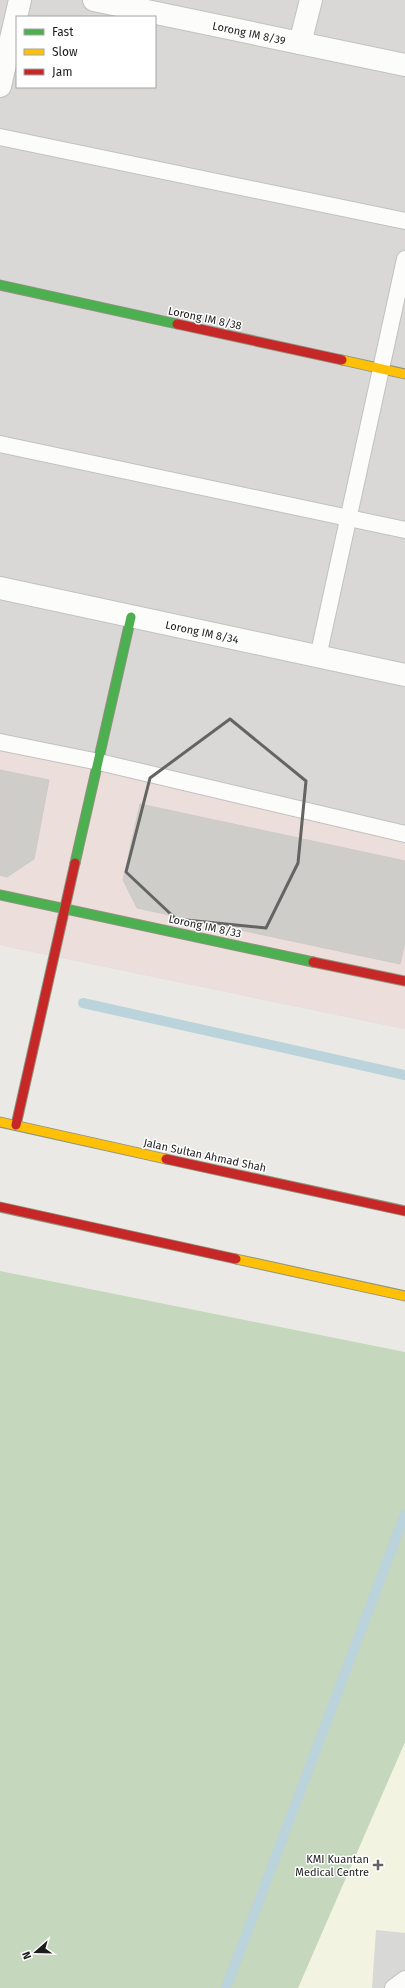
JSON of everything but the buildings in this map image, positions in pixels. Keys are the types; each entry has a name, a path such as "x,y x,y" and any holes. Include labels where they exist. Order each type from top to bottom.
{"street":[{"path":"16,16 20,0"},
{"name":"Lorong IM 8/39","path":"94,0 405,65"},
{"path":"300,43 311,0"},
{"path":"0,86 16,17"},
{"name":"Lorong IM 8/38","path":"0,284 405,374"},
{"name":"Lorong IM 8/34","path":"0,588 405,675"},
{"path":"16,1125 131,617"},
{"name":"Lorong IM 8/33","path":"0,895 405,981"},
{"name":"Jalan Sultan Ahmad Shah","path":"0,1122 405,1211"},
{"path":"0,1207 405,1296"}],"lane":[{"path":"0,137 405,221"},
{"path":"318,657 405,259"},
{"path":"0,444 405,530"},
{"path":"0,742 99,762 405,834"},
{"path":"393,1988 405,1980"}],"highlighted area":[{"path":"230,719 306,781 298,863 266,928 176,919 126,872 150,778"}],"shaded area":[{"path":"0,0 405,0 405,1029 0,945"},
{"path":"0,750 405,834 405,1029 0,945"},
{"name":"KMI Kuantan Medical Centre","path":"405,1742 405,1988 298,1988"},
{"path":"376,1930 405,1933 405,1988 372,1988"}],"green space":[{"path":"0,1271 405,1352 405,1742 298,1988 0,1988"}],"waterway":[{"path":"83,1003 405,1075"},
{"path":"226,1988 405,1514"}],"traffic: fast":[{"path":"0,285 177,324"},
{"path":"75,863 131,617"},
{"path":"0,895 313,962"}],"traffic: slow":[{"path":"342,360 405,374"},
{"path":"0,1122 166,1159"},
{"path":"236,1259 405,1296"}],"traffic: jam":[{"path":"177,324 342,360"},
{"path":"16,1125 75,863"},
{"path":"313,962 405,981"},
{"path":"166,1159 405,1211"},
{"path":"0,1207 236,1259"}],"place":[{"name":"KMI Kuantan Medical Centre","path":"378,1865"}]}
